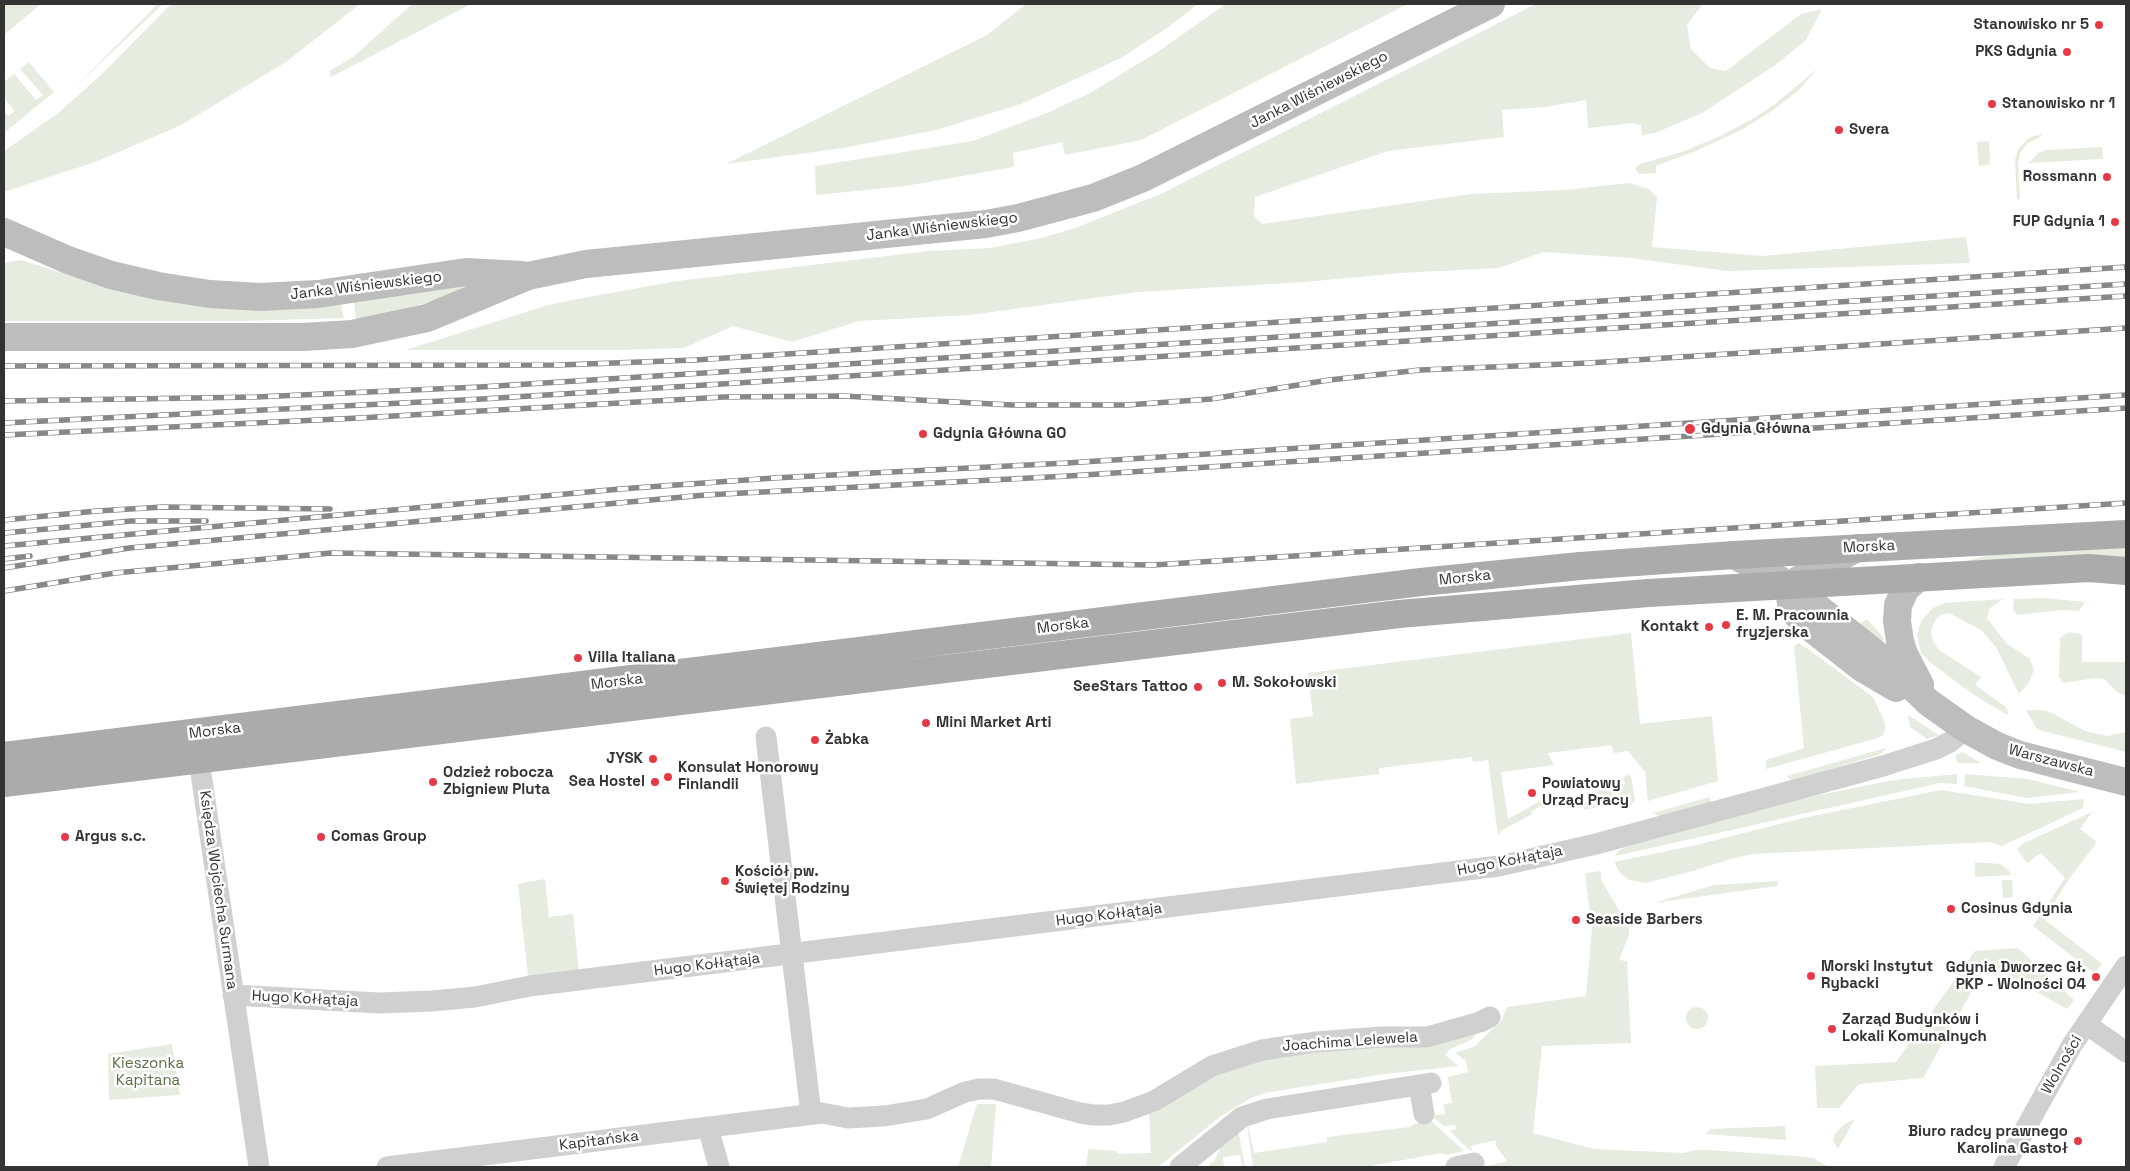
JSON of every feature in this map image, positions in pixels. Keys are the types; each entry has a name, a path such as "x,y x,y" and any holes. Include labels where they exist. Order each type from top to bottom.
{"main road":[{"name":"Janka Wiśniewskiego","path":"4,337 303,337 352,334 427,318 528,276 586,264 986,224 1066,207 1118,189 1170,165 1491,4"},
{"name":"Janka Wiśniewskiego","path":"4,232 68,260 111,275 174,289 210,294 260,297 346,291 466,272 528,276"},
{"name":"Morska","path":"4,756 1421,582 1580,566 1734,555 2126,534"},
{"path":"1789,585 1858,548"},
{"name":"Warszawska","path":"1734,555 1789,585 1891,666 1928,702 1966,729 1997,746 2020,755 2126,782"},
{"name":"Morska","path":"4,783 1381,616 1648,593 2088,568 2126,571"},
{"name":"Warszawska","path":"1919,577 1906,588 1898,605 1897,621 1904,654 1928,702"}],"street":[{"name":"Hugo Kołłątaja","path":"233,995 379,1003 475,998 530,986 1499,866 1596,844 1884,766 1936,749 1950,742 1966,729"},
{"path":"766,738 811,1114"},
{"name":"Księdza Wojciecha Surmana","path":"199,760 259,1167"},
{"name":"Wolności","path":"2004,1167 2086,1024 2126,966"},
{"name":"Joachima Lelewela","path":"811,1114 822,1113 838,1117 860,1118 884,1116 927,1109 965,1092 994,1088 1080,1113 1109,1115 1146,1105 1212,1066 1262,1050 1316,1042 1427,1037 1480,1022 1490,1017"},
{"path":"2086,1024 2126,1052"},
{"path":"1180,1167 1210,1140 1242,1116 1267,1109 1425,1084 1424,1114"},
{"name":"Kapitańska","path":"386,1167 811,1114"},
{"path":"708,1127 719,1167"}],"green space":[{"path":"4,4 41,4 4,35"},
{"path":"155,4 163,4 72,90 156,6"},
{"path":"171,4 360,4 286,62 181,125 98,161 4,192 4,151 57,114 102,74"},
{"path":"412,4 471,4 331,77 329,71 352,58"},
{"path":"1026,4 1198,4 1167,28 1121,58 1021,104 936,130 843,148 726,164 987,35"},
{"path":"1226,4 1408,4 1141,140 1065,155 1062,142 1013,153 1014,167 905,186 816,195 815,166 973,141 1047,113 1090,93 1156,53"},
{"path":"1536,4 1703,4 1687,25 1691,49 1710,68 1726,71 1801,14 1822,9 1806,40 1774,66 1702,113 1655,133 1642,135 1641,125 1633,123 1588,128 1586,100 1546,107 1502,110 1504,137 1388,151 1255,197 1254,216 1262,224 1471,194 1564,190 1629,183 1649,189 1657,198 1652,247 1763,256 1966,237 1970,263 1727,271 1631,258 1543,252 1499,268 1400,273 1305,282 1138,292 970,315 859,321 792,342 733,326 684,348 621,350 406,350 548,305 588,297 678,281 929,251 990,248 1042,238 1075,228 1163,193"},
{"path":"29,62 54,92 4,133 4,111 8,116 15,111 4,98 4,82 14,74 36,100 43,95 20,69"},
{"path":"1817,69 1799,90 1772,111 1743,129 1696,151 1656,166 1656,173 1639,174 1636,170 1635,168 1640,164 1685,151 1720,136 1756,117 1775,104"},
{"path":"2043,134 2028,143 2020,153 2018,165 2020,199 2017,199 2015,160 2018,149 2030,137"},
{"path":"1989,141 1990,164 1979,166 1977,142"},
{"path":"2102,147 2103,159 2029,163 2038,153 2047,150"},
{"path":"21,260 103,286 341,304 344,318 245,321 4,321 4,263"},
{"path":"471,283 472,288 393,313 356,320 354,302"},
{"path":"2126,546 2126,557 1940,565 1967,561 2007,550"},
{"path":"2044,598 2085,602 2079,611 2062,610 2017,615 2013,609 2014,599"},
{"path":"2003,599 1990,608 1987,618 2007,644 2030,659 2034,670 2028,684 2019,694 1996,647 1981,630 1949,613 1940,615 1934,622 1931,631 1932,639 1939,650 1981,677 1975,685 2006,707 2009,716 1974,695 1931,663 1921,653 1917,636 1921,621 1933,608 1945,603"},
{"path":"1867,619 1884,638 1883,641 1880,642 1857,626"},
{"path":"2070,632 2082,635 2082,662 2126,662 2126,696 2117,692 2104,679 2095,678 2063,683 2059,677 2060,638"},
{"path":"1631,633 1640,724 1712,716 1718,781 1648,801 1645,772 1628,751 1614,753 1611,745 1548,753 1554,765 1501,772 1508,819 1544,799 1548,806 1543,808 1541,806 1531,812 1533,814 1502,830 1498,836 1488,760 1473,762 1472,757 1379,768 1379,774 1296,784 1290,719 1313,716 1308,673"},
{"path":"1798,643 1873,697 1885,723 1885,728 1883,735 1878,738 1766,769 1766,760 1804,748 1794,647"},
{"path":"2026,710 2050,712 2085,731 2107,736 2126,732 2126,752 2042,731 2036,728"},
{"path":"1908,715 1939,735 1927,739 1910,727"},
{"path":"1886,748 1878,755 1791,781 1787,776"},
{"path":"1962,752 1981,763 1958,763 1955,756"},
{"path":"1629,774 1635,800 1629,808 1614,805 1612,802 1625,783 1623,777"},
{"path":"1957,774 1957,784 1940,783 1615,856 1618,851 1626,847 1804,798 1894,780"},
{"path":"1965,774 2028,779 2080,792 2027,798 1964,786"},
{"path":"1609,777 1619,784 1605,805 1585,810 1582,805 1595,795"},
{"path":"1941,790 2029,804 2084,799 2083,808 2002,846 1989,842 1754,854 1646,883 1629,880 1620,873 1614,862 1697,845 1803,818"},
{"path":"1710,797 1711,803 1662,818 1653,813"},
{"path":"2092,812 2080,829 2097,842 2069,879 2044,919 2102,964 2095,974 2033,926 2065,878 2041,853 2027,863 2017,849 2024,843"},
{"path":"1975,862 2000,864 2011,875 1975,877"},
{"path":"1601,871 1601,880 1629,927 1629,935 1619,960 1627,961 1631,1043 1542,1046 1533,1133 1594,1149 1684,1153 1696,1150 1710,1150 1795,1156 1813,1158 1829,1167 1485,1167 1507,1161 1496,1146 1496,1140 1471,1146 1472,1150 1469,1150 1450,1131 1456,1129 1455,1125 1444,1126 1431,1116 1445,1114 1444,1104 1452,1103 1448,1077 1468,1072 1466,1061 1455,1053 1475,1046 1501,1021 1507,1007 1586,996 1592,928 1585,873"},
{"path":"545,879 549,917 573,914 579,970 528,976 518,884"},
{"path":"2002,880 2012,880 2013,897 2003,898"},
{"path":"1778,881 1777,886 1653,903 1715,885"},
{"path":"2018,948 2074,1000 2067,1009 1987,964 1923,1078 1859,1084 1839,1108 1817,1108 1815,1066 1896,1062 1975,951"},
{"path":"1697,1007 1707,1014 1708,1018 1701,1028 1697,1029 1687,1022 1686,1018 1693,1008"},
{"path":"1482,1029 1471,1040 1450,1049 1445,1055 1459,1066 1385,1074 1269,1092 1251,1098 1221,1116 1158,1167 1086,1167 1088,1149 1117,1151 1117,1154 1151,1153 1149,1111 1222,1070 1268,1056"},
{"name":"Kieszonka Kapitana","path":"172,1044 180,1095 109,1100 108,1054"},
{"path":"977,1104 996,1104 991,1167 958,1167"},
{"path":"1259,1118 1259,1123 1248,1125 1254,1153 1327,1142 1327,1137 1410,1127 1416,1123 1427,1123 1428,1118 1464,1151 1445,1155 1442,1153 1365,1167 1253,1167 1247,1124"},
{"path":"1855,1119 1838,1149 1833,1141 1835,1134 1843,1125"},
{"path":"1785,1126 1786,1140 1706,1134 1710,1129"},
{"path":"1238,1129 1245,1167 1242,1167 1240,1155 1223,1157 1224,1167 1209,1167 1224,1141"}],"railway":[{"path":"4,366 559,365 695,360 2126,267"},
{"path":"4,401 256,397 480,387 2126,284"},
{"path":"4,423 482,399 2126,296"},
{"path":"4,435 359,418 724,397 843,396 1012,405 1127,405 1211,399 1329,380 1420,370 1589,363 2126,328"},
{"path":"4,546 620,489 774,478 1067,463 2126,395"},
{"path":"4,568 129,548 705,495 1068,476 2126,408"},
{"path":"4,591 115,573 331,553 1153,565 2126,503"},
{"path":"4,520 163,507 330,509"},
{"path":"4,533 131,521 206,521"},
{"path":"4,559 30,556"}],"place":[{"name":"Stanowisko nr 5","path":"2099,25"},
{"name":"PKS Gdynia","path":"2067,52"},
{"name":"Stanowisko nr 1","path":"1992,104"},
{"name":"Svera","path":"1839,130"},
{"name":"Rossmann","path":"2107,177"},
{"name":"FUP Gdynia 1","path":"2115,222"},
{"name":"Gdynia Główna","path":"1690,429"},
{"name":"Gdynia Główna GO","path":"923,434"},
{"name":"E. M. Pracownia fryzjerska","path":"1726,625"},
{"name":"Kontakt","path":"1709,627"},
{"name":"Villa Italiana","path":"578,658"},
{"name":"M. Sokołowski","path":"1222,683"},
{"name":"SeeStars Tattoo","path":"1198,687"},
{"name":"Mini Market Arti","path":"926,723"},
{"name":"Żabka","path":"815,740"},
{"name":"JYSK","path":"653,759"},
{"name":"Konsulat Honorowy Finlandii","path":"668,777"},
{"name":"Odzież robocza Zbigniew Pluta","path":"433,782"},
{"name":"Sea Hostel","path":"655,782"},
{"name":"Powiatowy Urząd Pracy","path":"1532,793"},
{"name":"Argus s.c.","path":"65,837"},
{"name":"Comas Group","path":"321,837"},
{"name":"Kościół pw. Świętej Rodziny","path":"725,881"},
{"name":"Cosinus Gdynia","path":"1951,909"},
{"name":"Seaside Barbers","path":"1576,920"},
{"name":"Morski Instytut Rybacki","path":"1811,976"},
{"name":"Gdynia Dworzec Gł. PKP - Wolności 04","path":"2096,977"},
{"name":"Zarząd Budynków i Lokali Komunalnych","path":"1832,1029"},
{"name":"Biuro radcy prawnego Karolina Gastoł","path":"2078,1141"}]}
